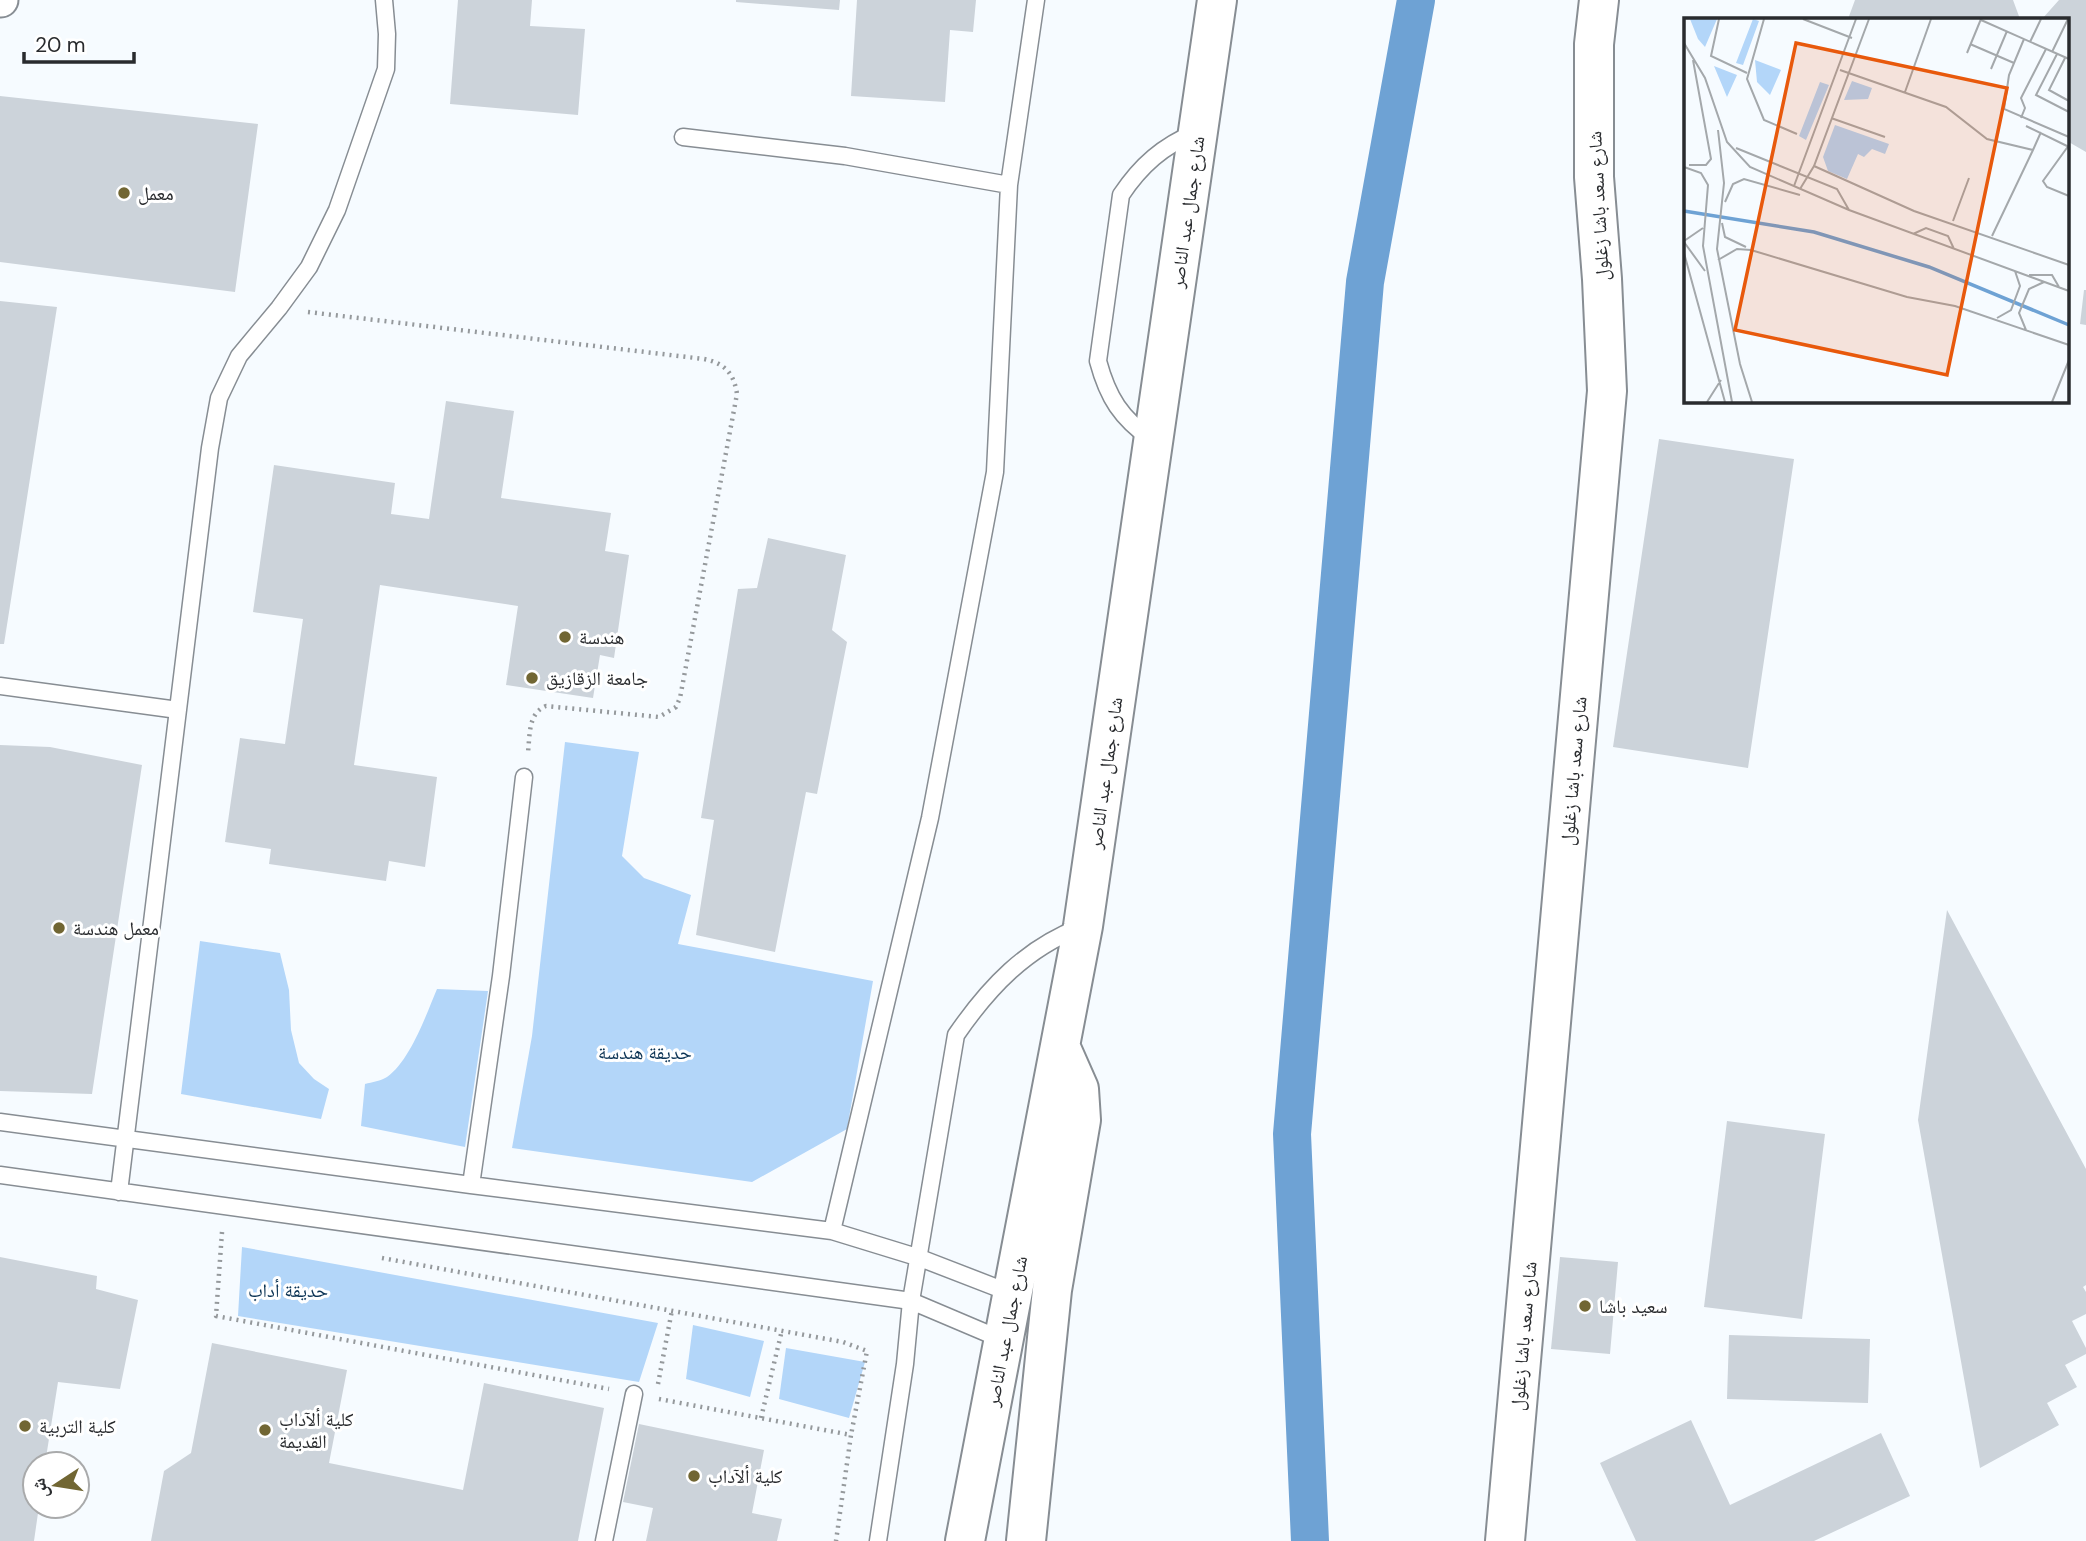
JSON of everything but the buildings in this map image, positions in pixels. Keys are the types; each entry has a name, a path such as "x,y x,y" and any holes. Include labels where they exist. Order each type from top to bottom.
{"highway":[{"name":"شارع جمال عبد الناصر","path":"965,1541 1083,926 1217,0"},
{"name":"شارع سعد باشا زغلول","path":"1505,1541 1607,391 1594,177 1594,44 1599,0"},
{"path":"1026,1541 1052,1290 1081,1120 1079,1089 1060,1046"}],"lane":[{"path":"119,1192 210,448 219,398 239,356 279,309 309,267 337,210 386,69 384,0"},
{"path":"832,1231 930,818 995,472 1009,186 1036,0"},
{"path":"1154,441 1133,426 1117,407 1105,386 1098,361 1121,195 1136,174 1154,156 1175,141 1199,131"},
{"path":"683,137 845,156 1009,186"},
{"path":"0,686 178,709"},
{"path":"471,1185 502,976 524,777"},
{"path":"878,1541 905,1364 911,1301 956,1035 976,1006 1013,967 1034,949 1083,926"},
{"path":"0,1122 832,1231 920,1258 1013,1294"},
{"path":"0,1175 911,1301 1004,1341"},
{"path":"604,1541 634,1394"}],"path":[{"path":"279,309 704,359 724,366 731,374 737,394 683,685 676,707 659,717 553,706 539,709 532,719 524,777"},
{"path":"210,1229 233,1233"},
{"path":"222,1231 216,1316 851,1434"},
{"path":"374,1256 782,1330 843,1342 867,1351 851,1434 836,1541"},
{"path":"655,1398 672,1310"},
{"path":"761,1418 782,1330"}],"green space":[{"name":"حديقة هندسة","path":"565,742 639,752 622,856 644,878 691,895 678,944 873,981 847,1129 752,1182 512,1148 532,1036"},
{"path":"200,941 280,953 289,990 291,1030 299,1063 314,1079 329,1089 321,1119 181,1094"},
{"path":"437,989 488,991 465,1147 361,1126 365,1084 387,1077 403,1060"},
{"name":"حديقة أداب","path":"242,1247 658,1323 639,1382 238,1316"},
{"path":"693,1325 764,1341 750,1397 686,1379"},
{"path":"786,1348 865,1362 849,1418 779,1399"}],"waterway":[{"path":"1310,1541 1292,1134 1365,282 1416,0"}],"place":[{"name":"معمل","path":"124,193"},
{"name":"هندسة","path":"565,637"},
{"name":"جامعة الزقازيق","path":"532,678"},
{"name":"معمل هندسة","path":"59,928"},
{"name":"سعيد باشا","path":"1585,1306"},
{"name":"كلية التربية","path":"25,1426"},
{"name":"كلية ألآداب القديمة","path":"265,1430"},
{"name":"كلية ألآداب","path":"694,1476"}]}
